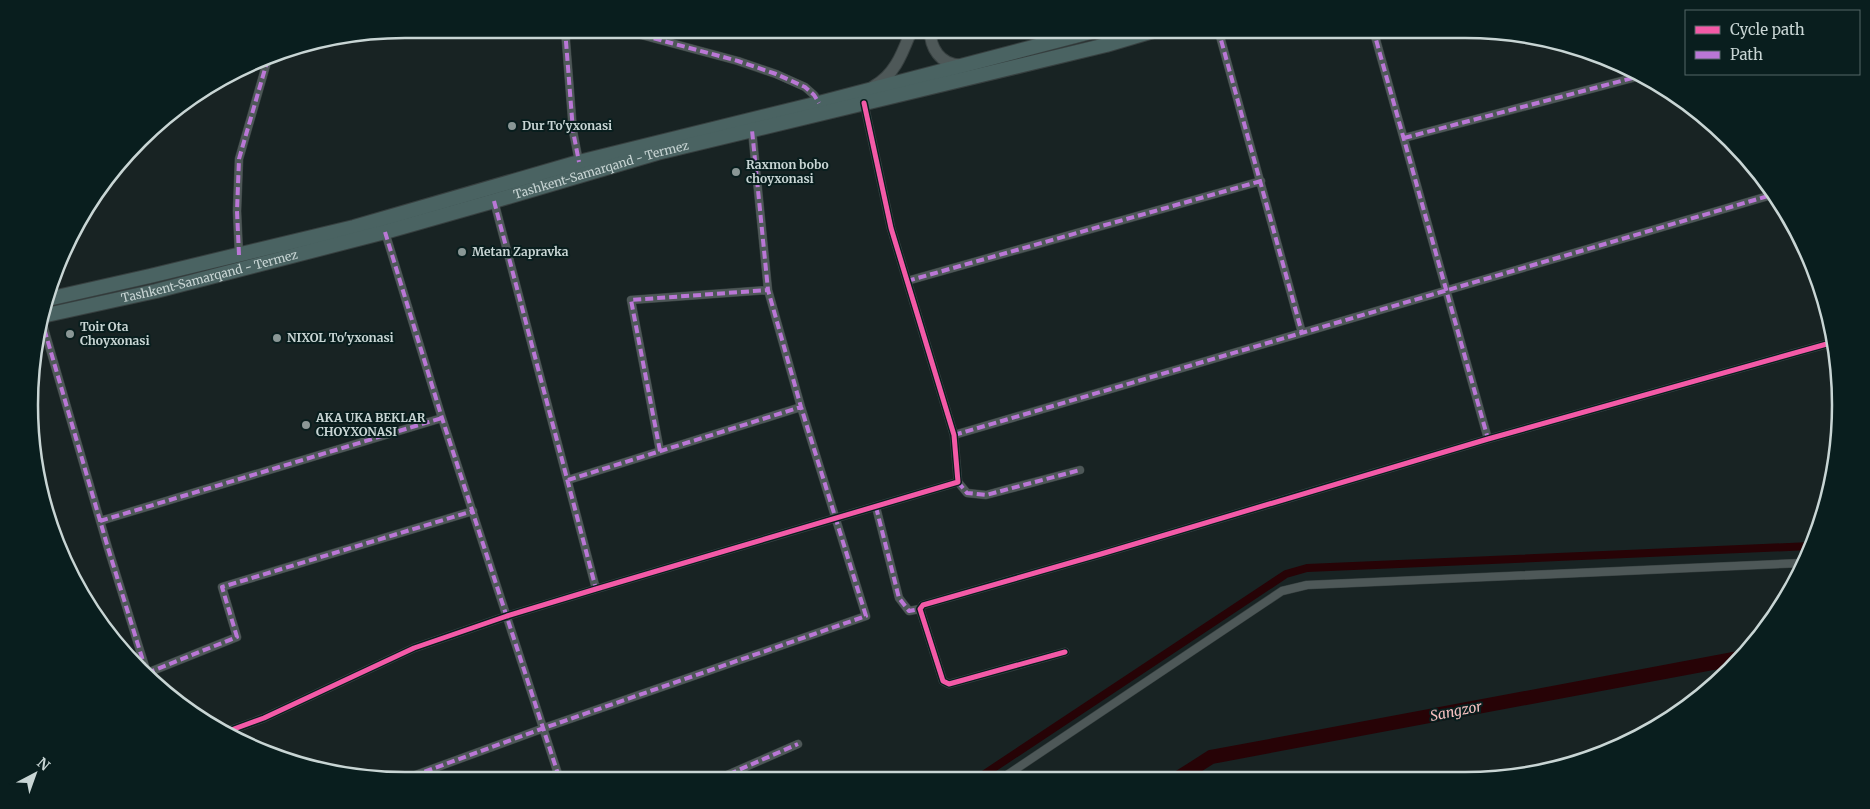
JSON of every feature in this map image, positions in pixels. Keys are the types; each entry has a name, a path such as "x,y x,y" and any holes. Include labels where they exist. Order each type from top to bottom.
{"highway":[{"name":"Tashkent-Samarqand - Termez","path":"49,315 156,291 385,232 494,202 657,153 752,130 862,98 967,64 1067,38"},
{"name":"Tashkent-Samarqand - Termez","path":"54,298 354,227 579,162 820,103 862,98 1106,45 1130,38"}],"main road":[{"path":"862,98 890,74 898,62 908,38"},
{"path":"931,38 932,45 941,58 950,64 967,64"}],"street":[{"path":"566,38 573,131 579,162"},
{"path":"652,38 738,61 776,74 805,87 820,103"},
{"path":"1221,38 1302,333"},
{"path":"1376,38 1488,438"},
{"path":"239,255 237,211 239,160 266,64"},
{"path":"1404,138 1633,78"},
{"path":"862,98 890,228 954,435 958,482 967,493 986,495 1080,470"},
{"path":"424,772 544,728 866,616 801,407 768,290 752,130"},
{"path":"907,282 1261,181"},
{"path":"954,435 1768,196"},
{"path":"494,202 596,589"},
{"path":"385,232 442,418 558,772"},
{"path":"660,451 631,300 768,290"},
{"path":"45,332 100,521 144,663"},
{"path":"876,507 899,598 909,611 920,609 923,605 1110,552 1488,438 1827,344"},
{"path":"568,480 801,407"},
{"path":"100,521 442,418"},
{"path":"234,729 264,718 414,648 507,616 958,482"},
{"path":"154,672 237,637 222,587 473,511"},
{"path":"1010,772 1282,591 1306,585 1797,563"},
{"path":"920,609 943,681 949,684 1065,652"},
{"path":"734,772 798,744"}],"waterway":[{"path":"988,772 1286,574 1307,568 1804,546"},
{"name":"Sangzor","path":"1187,772 1211,757 1729,660"}],"marked path":[{"path":"566,38 573,131 579,162"},
{"path":"652,38 738,61 776,74 805,87 814,95 819,103"},
{"path":"1220,38 1302,333"},
{"path":"1376,38 1488,439"},
{"path":"239,255 237,211 239,159 266,64"},
{"path":"1404,138 1633,78"},
{"path":"424,772 544,728 866,616 801,407 768,290 752,130"},
{"path":"907,281 1261,181"},
{"path":"954,435 1768,196"},
{"path":"494,201 596,589"},
{"path":"385,232 442,418 557,772"},
{"path":"660,451 631,300 768,290"},
{"path":"45,332 143,662"},
{"path":"568,480 801,407"},
{"path":"100,521 442,418"},
{"path":"958,482 967,493 986,495 1080,470"},
{"path":"876,507 899,598 909,611 920,609"},
{"path":"153,671 237,637 222,587 473,511"},
{"path":"734,772 798,744"}],"cycle path":[{"path":"234,729 264,718 414,648 507,616 958,482 954,435 891,228 864,103"},
{"path":"1065,652 949,684 943,681 920,609 923,605 1488,439 1827,344"}],"place":[{"name":"Dur To'yxonasi","path":"512,126"},
{"name":"Raxmon bobo choyxonasi","path":"736,172"},
{"name":"Metan Zapravka","path":"462,252"},
{"name":"Toir Ota Choyxonasi","path":"70,334"},
{"name":"NIXOL To'yxonasi","path":"277,338"},
{"name":"AKA UKA BEKLAR CHOYXONASI","path":"306,425"}]}
